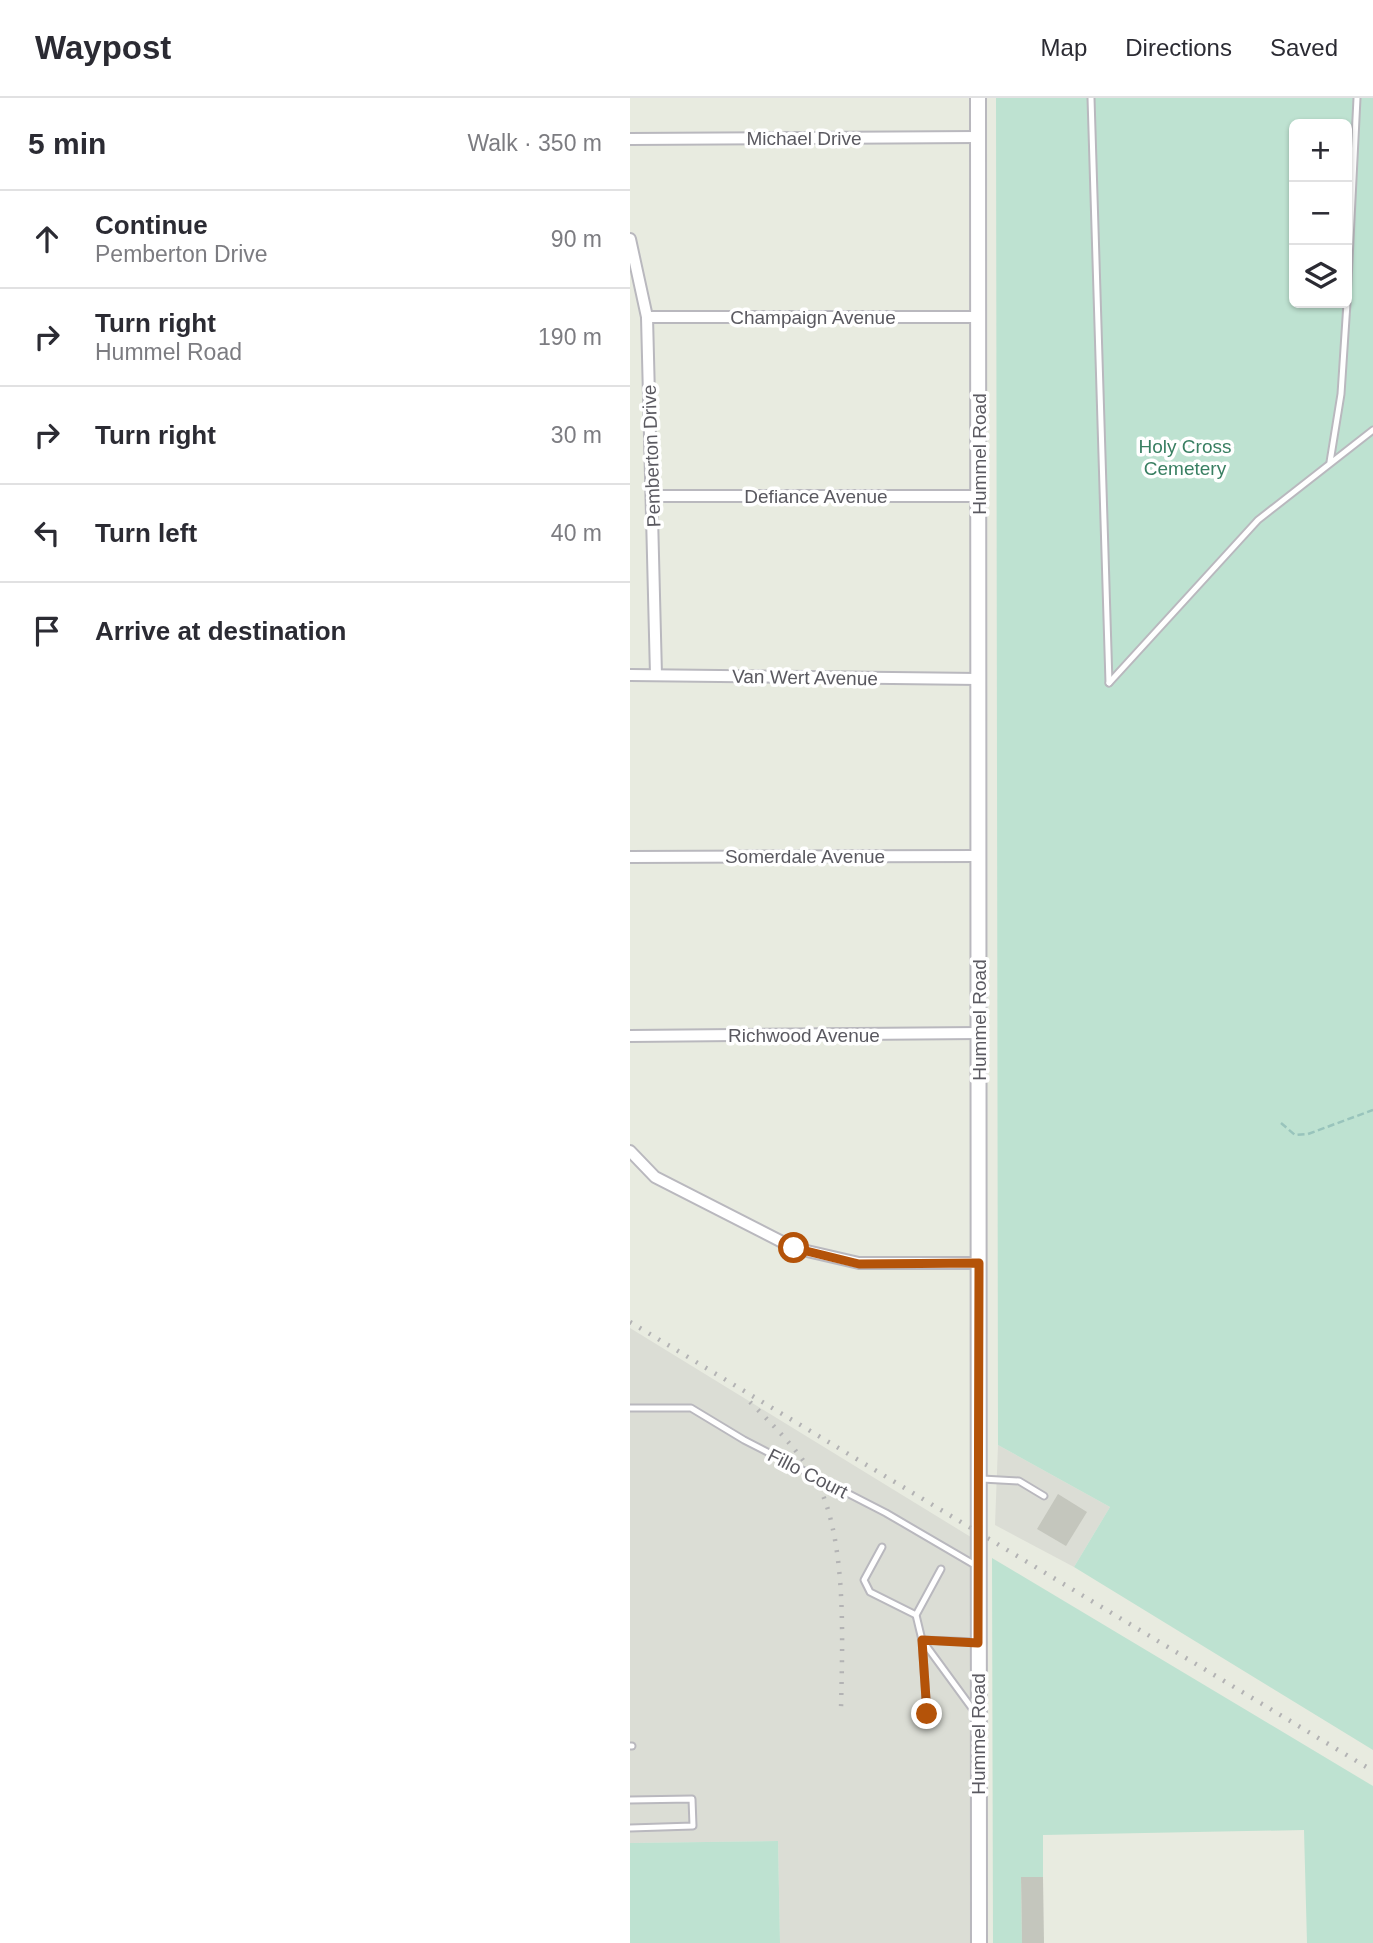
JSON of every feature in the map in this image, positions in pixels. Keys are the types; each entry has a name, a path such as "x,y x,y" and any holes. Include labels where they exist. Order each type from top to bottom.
{"street":[{"name":"Hummel Road","path":"978,98 979,1943"},
{"name":"Michael Drive","path":"630,139 978,137"},
{"name":"Pemberton Drive","path":"630,239 647,317 656,675"},
{"name":"Champaign Avenue","path":"647,317 979,317"},
{"name":"Defiance Avenue","path":"653,496 979,496"},
{"name":"Van Wert Avenue","path":"630,675 979,679"},
{"name":"Somerdale Avenue","path":"630,857 980,856"},
{"name":"Richwood Avenue","path":"630,1036 979,1033"},
{"path":"630,1151 655,1177 794,1248 859,1264 979,1263"}],"lane":[{"path":"1091,98 1109,683 1258,520 1373,430"},
{"path":"1350,245 1357,98"},
{"path":"1330,463 1340,394 1347,308"},
{"name":"Fillo Court","path":"630,1408 691,1408 744,1440 886,1513 978,1567"},
{"path":"978,1479 1018,1482 1044,1496"},
{"path":"882,1547 864,1580 870,1592 916,1615"},
{"path":"927,1714 922,1640 916,1615 941,1569"},
{"path":"922,1640 978,1643"},
{"path":"922,1640 978,1716"},
{"path":"630,1800 692,1799 692,1826 630,1828"}],"path":[{"path":"1282,1123 1295,1135 1308,1134 1373,1110"}],"shaded area":[{"path":"630,1328 974,1539 975,1943 780,1943 778,1841 630,1843"},
{"path":"998,1445 1110,1507 1074,1567 995,1525"}],"green space":[{"name":"Holy Cross Cemetery","path":"996,98 1373,98 1373,1750 1074,1567 1110,1507 998,1445"},
{"path":"992,1558 1373,1786 1373,1943 1307,1943 1304,1830 1043,1835 1043,1877 1021,1878 1022,1943 993,1943"},
{"path":"778,1841 780,1943 630,1943 630,1843"}],"building":[{"path":"1058,1494 1087,1512 1066,1546 1037,1529"},
{"path":"1021,1877 1043,1877 1044,1943 1022,1943"}],"railway":[{"path":"630,1322 1373,1771"},
{"path":"750,1402 789,1443 810,1470 823,1494 837,1554 840,1587 841,1711"}],"route":[{"path":"794,1248 859,1264 979,1263 978,1643 922,1640 927,1714"}]}
